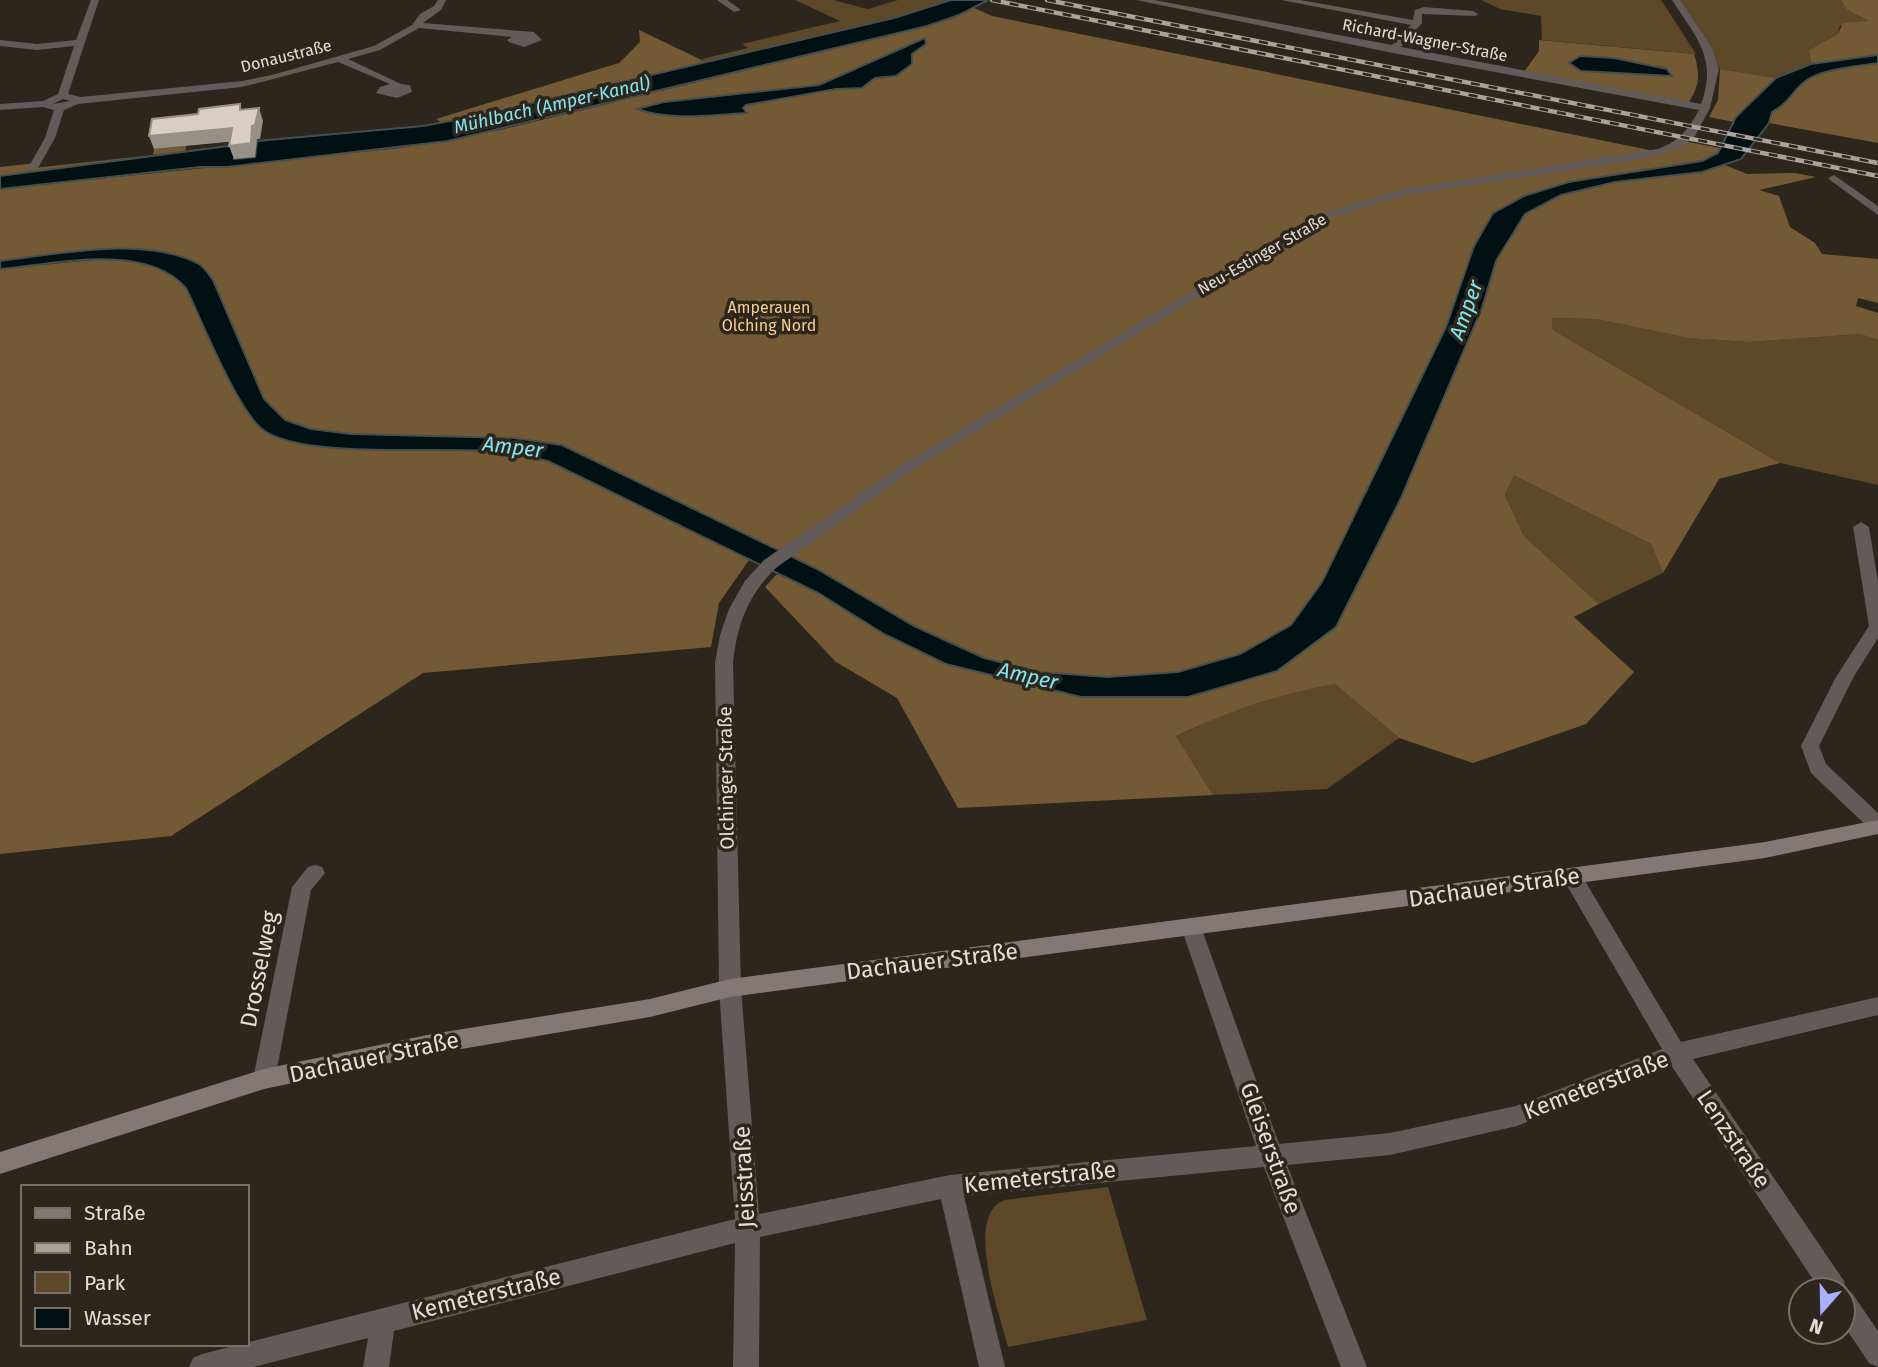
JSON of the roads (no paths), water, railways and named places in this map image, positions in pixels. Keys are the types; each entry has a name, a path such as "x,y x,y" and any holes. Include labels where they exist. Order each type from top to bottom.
{"street":[{"path":"33,168 50,138 94,0"},
{"name":"Donaustraße","path":"61,102 242,84 340,58 377,48 418,24 423,16 438,8 442,0"},
{"path":"721,0 737,10"},
{"name":"Richard-Wagner-Straße","path":"1140,0 1705,108"},
{"path":"1284,0 1416,23"},
{"name":"Neu-Estinger Straße","path":"757,577 807,538 943,445 1325,216 1405,192 1660,152 1676,146 1691,134 1705,108 1714,69 1707,48 1676,0"},
{"path":"1393,50 1416,23 1418,12 1424,10 1473,14"},
{"path":"418,24 521,35"},
{"path":"4,43 13,33"},
{"path":"4,43 37,47 79,43"},
{"path":"340,58 396,83 395,86"},
{"path":"0,107 45,104 49,107 61,102"},
{"path":"1834,178 1878,212"},
{"path":"1861,527 1877,626 1845,677 1810,746 1818,768 1878,826"},
{"name":"Olchinger Straße","path":"730,988 724,663 726,635 733,615 757,577"},
{"name":"Dachauer Straße","path":"0,1163 264,1079 432,1044 650,1008 730,988 1765,850 1878,826"},
{"name":"Drosselweg","path":"264,1079 302,887 315,873"},
{"name":"Lenzstraße","path":"1572,877 1676,1053 1826,1276"},
{"name":"Gleiserstraße","path":"1191,927 1271,1154 1354,1367"},
{"name":"Jeisstraße","path":"730,988 748,1228 746,1367"},
{"name":"Kemeterstraße","path":"202,1367 748,1228 950,1186 1390,1144 1517,1116 1676,1053 1878,1006"},
{"path":"950,1186 992,1367"},
{"path":"376,1367 383,1320"},
{"path":"1857,1323 1878,1354"}],"water":[{"name":"Mühlbach (Amper-Kanal)","path":"951,0 988,0 959,15 927,26 448,141 227,167 200,167 0,189 0,176 236,145 234,159 255,157 257,141 423,126 477,116 894,18"},
{"path":"925,38 926,44 912,54 912,64 896,76 875,78 862,88 836,89 746,105 743,108 747,113 677,116 637,109 664,102 819,85"},
{"name":"Amper","path":"1878,55 1878,63 1830,71 1804,82 1783,105 1772,112 1769,123 1741,159 1702,172 1615,182 1561,195 1525,214 1496,261 1482,308 1401,498 1336,627 1277,671 1188,697 1081,697 946,664 884,634 818,593 548,461 506,452 342,448 282,439 262,429 252,419 231,384 186,288 169,274 148,265 99,259 0,269 0,261 75,251 128,248 177,255 199,264 213,280 264,399 285,420 311,429 351,434 514,438 562,445 817,569 914,626 984,658 1039,672 1108,677 1178,672 1240,654 1291,625 1322,582 1446,327 1474,246 1493,213 1524,196 1569,182 1702,161 1718,153 1736,117 1776,78 1811,64"},
{"path":"1580,56 1614,58 1667,69 1672,76 1581,71 1569,63"}],"railway":[{"path":"992,0 1878,176"},
{"path":"1047,0 1878,163"}],"park label":[{"name":"Amperauen Olching Nord","path":"769,316"}]}
